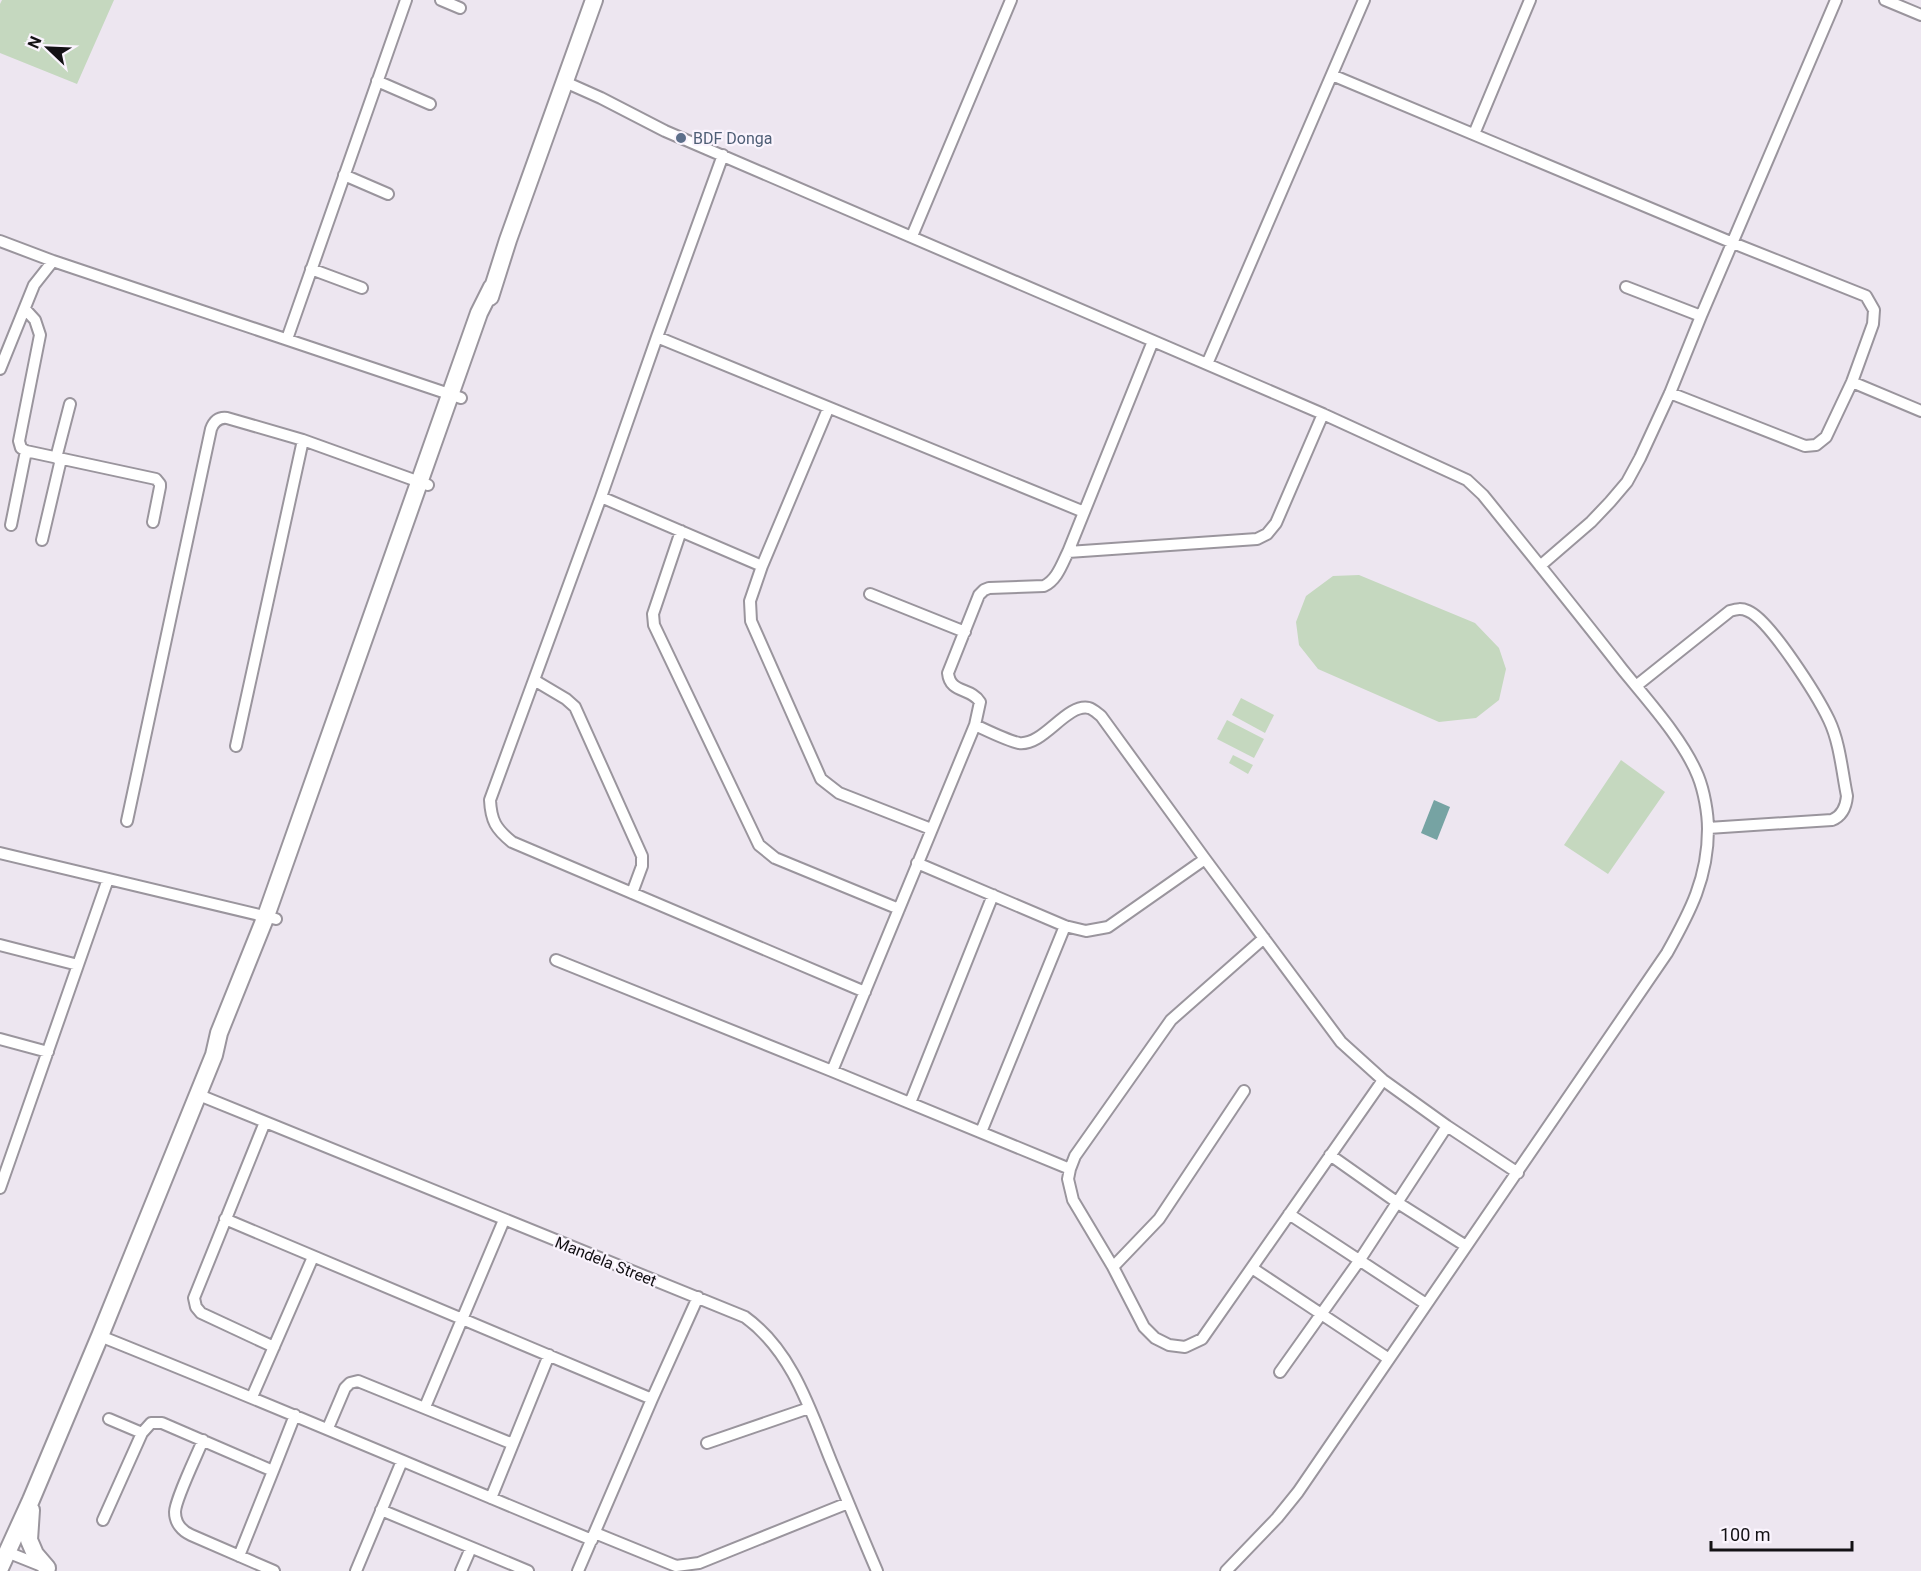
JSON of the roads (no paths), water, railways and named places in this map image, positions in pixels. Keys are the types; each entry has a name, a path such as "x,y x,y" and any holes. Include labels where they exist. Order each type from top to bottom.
{"main road":[{"path":"0,1568 100,1336 214,1055 231,1028 387,593 423,483 487,316 492,287 594,0"},
{"path":"31,1500 29,1540 35,1554 50,1570"}],"street":[{"path":"287,339 406,0"},
{"path":"441,0 460,8"},
{"path":"912,236 1011,0"},
{"path":"1207,364 1364,0"},
{"path":"1474,134 1530,0"},
{"path":"1540,566 1591,522 1627,482 1671,393 1701,316 1836,0"},
{"path":"1885,0 1921,15"},
{"path":"1332,75 1733,243 1866,296 1874,310 1873,324 1852,382 1826,437 1816,445 1805,446 1671,393"},
{"path":"377,81 430,104"},
{"path":"565,82 666,131 1323,414 1467,480 1483,495 1636,686 1681,746 1698,777 1708,828 1705,866 1700,885 1667,953 1298,1492 1277,1518 1226,1571"},
{"path":"723,155 490,800 490,814 501,833 512,842 865,992"},
{"path":"344,175 388,194"},
{"path":"0,241 53,261 456,396"},
{"path":"0,369 37,280 53,261"},
{"path":"311,269 362,288"},
{"path":"1626,287 1701,316"},
{"path":"25,309 35,320 40,334 19,443 21,448 26,451 156,479 160,487 153,522"},
{"path":"657,337 1084,512"},
{"path":"832,1071 975,725 980,702 977,697 953,686 949,681 948,673 980,595 984,590 1044,586 1051,583 1068,552 1153,341"},
{"path":"1852,382 1921,411"},
{"path":"42,540 70,404"},
{"path":"828,409 762,566 750,601 752,621 821,779 839,793 931,829"},
{"path":"1068,552 1257,539 1267,534 1276,524 1323,414"},
{"path":"127,821 212,427 217,420 223,417 303,440 423,483"},
{"path":"236,746 303,440"},
{"path":"11,525 26,451"},
{"path":"601,497 762,566"},
{"path":"681,531 653,614 654,625 759,845 775,858 898,909"},
{"path":"870,594 965,632"},
{"path":"1636,686 1730,611 1739,608 1760,619 1802,672 1830,721 1847,796 1847,804 1837,818 1708,828"},
{"path":"534,680 575,707 642,856 642,866 632,893"},
{"path":"975,725 1020,743 1034,740 1082,708 1091,708 1101,716 1341,1042 1383,1080 1518,1173"},
{"path":"0,853 271,917"},
{"path":"917,863 1065,926 1086,931 1108,927 1205,859"},
{"path":"0,1188 108,879"},
{"path":"910,1103 993,895"},
{"path":"981,1132 1065,926"},
{"path":"1264,938 1171,1020 1076,1156 1070,1169 1068,1179 1073,1200 1113,1267 1144,1327 1155,1338 1169,1346 1185,1347 1202,1338 1383,1080"},
{"path":"0,945 78,965"},
{"path":"556,960 1070,1169"},
{"path":"0,1039 48,1052"},
{"path":"1113,1267 1159,1219 1244,1091"},
{"name":"Mandela Street","path":"199,1095 745,1317 768,1336 784,1357 809,1408 876,1571"},
{"path":"265,1122 194,1294 194,1304 201,1314 274,1347"},
{"path":"1281,1372 1359,1261 1447,1126"},
{"path":"1330,1155 1398,1203 1466,1246"},
{"path":"1289,1214 1426,1304"},
{"path":"225,1219 652,1399"},
{"path":"425,1407 504,1220"},
{"path":"252,1397 313,1257"},
{"path":"1252,1268 1389,1359"},
{"path":"578,1571 698,1297"},
{"path":"100,1336 328,1428 491,1498 670,1564 684,1566 699,1563 848,1503"},
{"path":"491,1498 549,1355"},
{"path":"328,1428 345,1388 353,1382 363,1382 513,1444"},
{"path":"707,1443 809,1408"},
{"path":"239,1556 295,1415"},
{"path":"109,1419 142,1433"},
{"path":"103,1520 142,1433 146,1427 155,1422 204,1440 273,1471"},
{"path":"204,1440 176,1505 176,1520 186,1533 274,1571"},
{"path":"356,1571 402,1461"},
{"path":"381,1510 528,1571"},
{"path":"461,1571 471,1548"},
{"path":"7,1552 50,1570"}],"place":[{"name":"BDF Donga","path":"681,138"}]}
